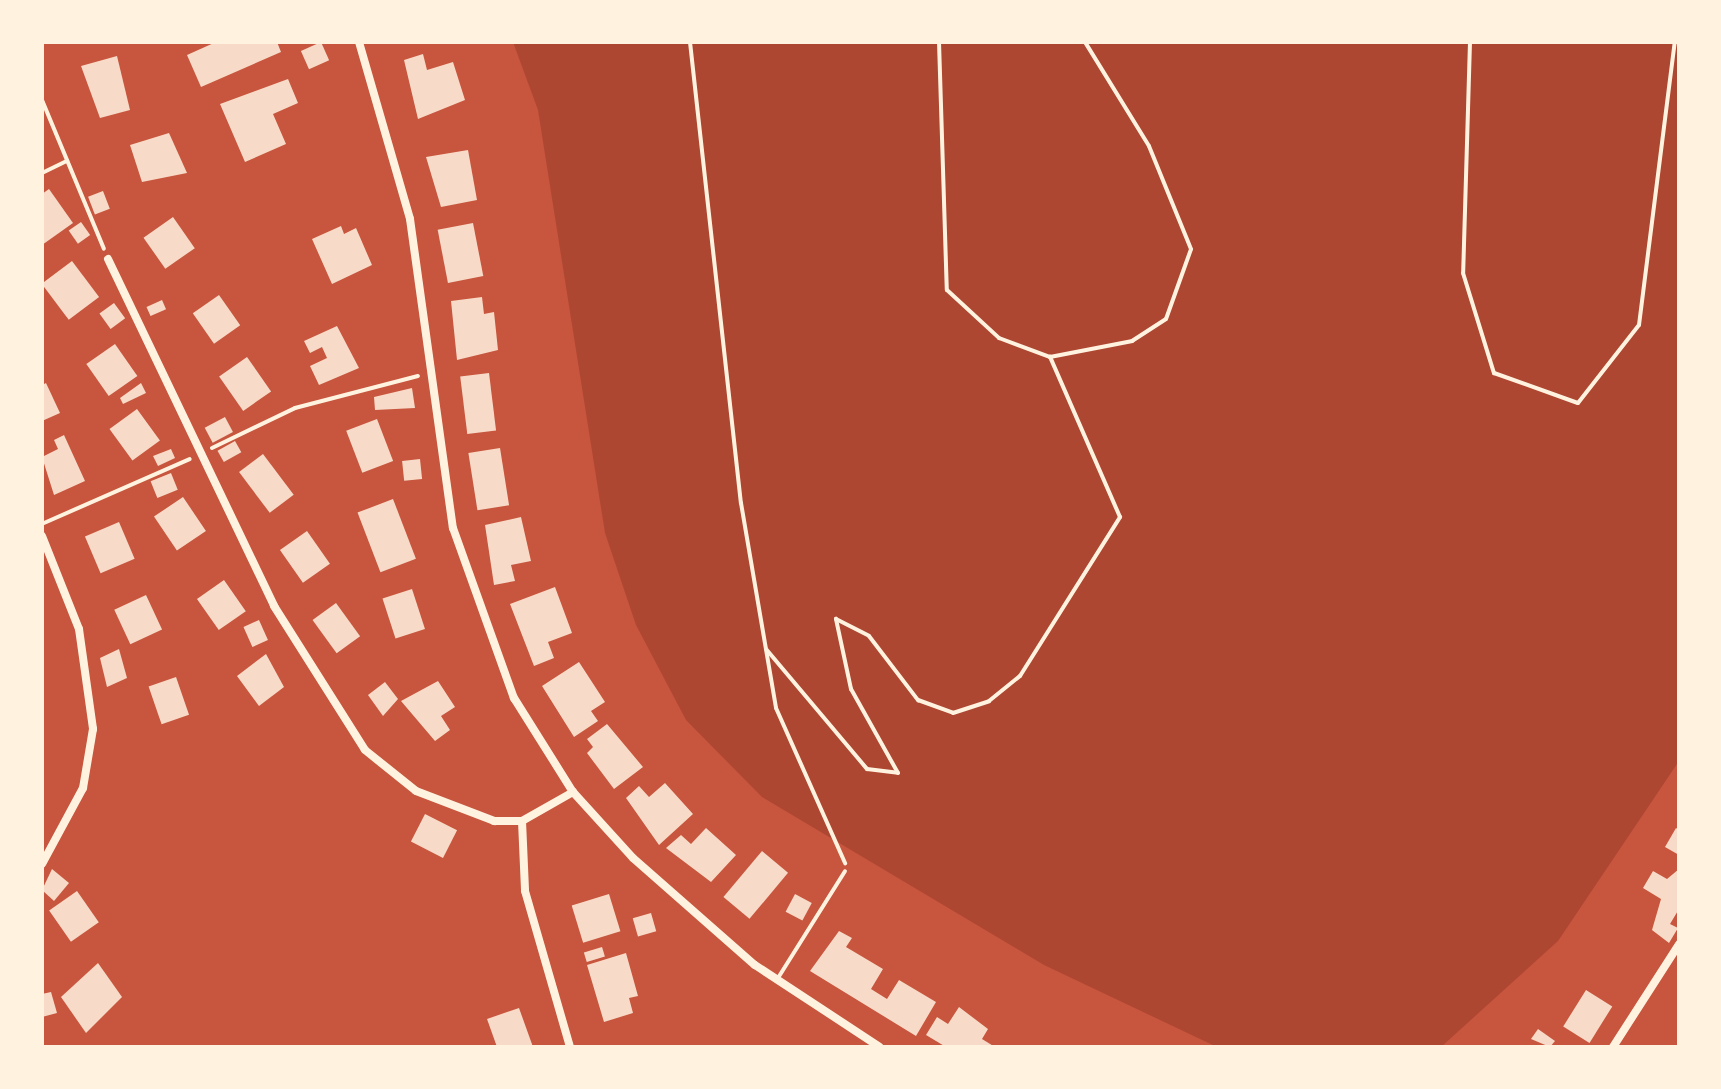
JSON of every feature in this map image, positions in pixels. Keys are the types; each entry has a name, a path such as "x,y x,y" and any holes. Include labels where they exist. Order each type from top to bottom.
{"street":[{"path":"359,42 410,219 453,528 470,587 514,698 573,792 664,887 777,980 880,1047"},
{"path":"108,259 198,455 303,660 365,750 441,803 494,821 522,821 573,792"},
{"path":"42,536 79,629 93,729 83,788 42,864"},
{"path":"522,821 525,891 570,1047"},
{"path":"1613,1047 1679,944"}],"lane":[{"path":"777,980 845,871"}],"path":[{"path":"690,42 741,503 776,708 829,820 845,871"},
{"path":"939,42 947,290 999,338 1050,357 1132,341 1166,319 1191,249 1149,146 1085,42"},
{"path":"1470,42 1463,273 1494,373 1578,403 1639,325 1675,42"},
{"path":"42,100 108,259"},
{"path":"42,173 67,161"},
{"path":"766,649 867,769 898,773 851,689 836,619 869,636 918,700 953,713 989,701 1020,676 1120,517 1050,357"},
{"path":"42,524 295,408 430,373"}],"shaded area":[{"path":"513,42 1679,42 1679,761 1558,941 1441,1047 1217,1047 1044,965 762,797 686,720 636,625 605,533 538,110"}],"building":[{"path":"216,42 277,42 281,52 201,87 187,55"},
{"path":"321,42 329,60 309,69 301,51"},
{"path":"423,54 427,70 453,62 465,100 418,119 404,60"},
{"path":"117,56 130,110 100,118 81,66"},
{"path":"288,79 298,103 273,114 286,144 245,162 220,104"},
{"path":"169,133 187,173 142,182 130,145"},
{"path":"468,150 477,200 441,207 426,157"},
{"path":"49,189 73,223 42,245 42,194"},
{"path":"103,191 110,209 95,214 88,197"},
{"path":"173,217 195,248 165,269 144,238"},
{"path":"81,222 90,235 78,244 69,231"},
{"path":"473,223 483,276 448,283 438,230"},
{"path":"341,226 344,234 356,228 372,265 332,284 312,239"},
{"path":"72,261 99,297 69,320 42,284"},
{"path":"219,295 240,325 214,344 193,313"},
{"path":"482,297 484,314 494,312 498,350 457,360 451,301"},
{"path":"162,300 166,309 151,316 146,307"},
{"path":"114,303 125,318 111,329 99,314"},
{"path":"337,326 359,368 319,385 310,366 327,358 322,347 310,353 304,341"},
{"path":"115,344 137,376 109,396 86,364"},
{"path":"247,357 271,391 243,411 219,377"},
{"path":"489,373 496,431 467,434 460,377"},
{"path":"46,383 60,413 42,421 42,385"},
{"path":"141,383 146,393 123,404 120,398"},
{"path":"412,388 415,408 375,410 374,397"},
{"path":"137,409 160,441 132,461 109,429"},
{"path":"225,417 233,432 213,443 205,428"},
{"path":"377,419 393,461 362,473 346,431"},
{"path":"64,435 85,481 54,495 42,457 58,449 54,440"},
{"path":"235,441 241,452 224,462 218,451"},
{"path":"500,448 509,505 477,510 468,453"},
{"path":"171,449 175,458 158,466 153,456"},
{"path":"263,454 294,495 270,513 239,472"},
{"path":"420,459 422,479 404,481 402,461"},
{"path":"171,473 178,490 157,498 151,481"},
{"path":"183,497 206,531 177,551 154,517"},
{"path":"393,499 416,559 380,572 358,513"},
{"path":"521,517 531,561 511,565 515,581 494,585 485,525"},
{"path":"119,522 135,559 101,573 85,536"},
{"path":"307,531 330,564 303,583 280,550"},
{"path":"224,580 246,611 219,630 197,599"},
{"path":"555,587 572,633 548,642 554,658 534,666 510,604"},
{"path":"412,589 425,629 395,639 383,599"},
{"path":"146,595 162,629 130,644 114,610"},
{"path":"336,603 360,636 337,653 313,620"},
{"path":"259,620 268,640 252,647 243,627"},
{"path":"119,649 127,678 107,687 100,658"},
{"path":"266,654 284,687 259,706 237,676"},
{"path":"579,662 605,702 591,711 598,721 574,737 542,686"},
{"path":"176,677 189,715 162,724 149,686"},
{"path":"438,681 455,707 441,716 450,730 435,741 401,701"},
{"path":"385,682 398,699 383,716 368,695"},
{"path":"607,724 643,767 614,789 587,753 593,747 587,739"},
{"path":"665,783 693,814 659,845 626,798 639,786 649,797"},
{"path":"425,814 457,830 443,858 411,842"},
{"path":"706,828 736,855 711,882 666,848 681,835 691,844"},
{"path":"1676,828 1679,830 1679,855 1665,847"},
{"path":"762,851 788,873 749,919 723,897"},
{"path":"52,869 69,883 54,901 42,890"},
{"path":"1679,869 1679,909 1670,924 1678,928 1669,943 1652,930 1661,899 1643,888 1653,871 1667,879"},
{"path":"77,891 99,922 71,942 49,911"},
{"path":"609,894 620,931 583,943 572,905"},
{"path":"795,894 812,903 802,921 786,912"},
{"path":"651,913 656,931 638,937 633,918"},
{"path":"839,931 852,938 846,947 883,969 871,989 887,999 899,980 936,1002 916,1036 810,971"},
{"path":"602,947 605,957 587,962 584,953"},
{"path":"626,953 638,996 629,998 633,1013 604,1022 587,965"},
{"path":"98,963 122,997 86,1033 61,997"},
{"path":"1586,990 1612,1006 1590,1043 1563,1026"},
{"path":"51,992 57,1013 42,1017 42,994"},
{"path":"959,1007 988,1029 982,1039 995,1047 946,1047 926,1035 937,1017 948,1024"},
{"path":"519,1008 533,1047 497,1047 487,1019"},
{"path":"1538,1029 1555,1041 1550,1047 1531,1039"}]}
